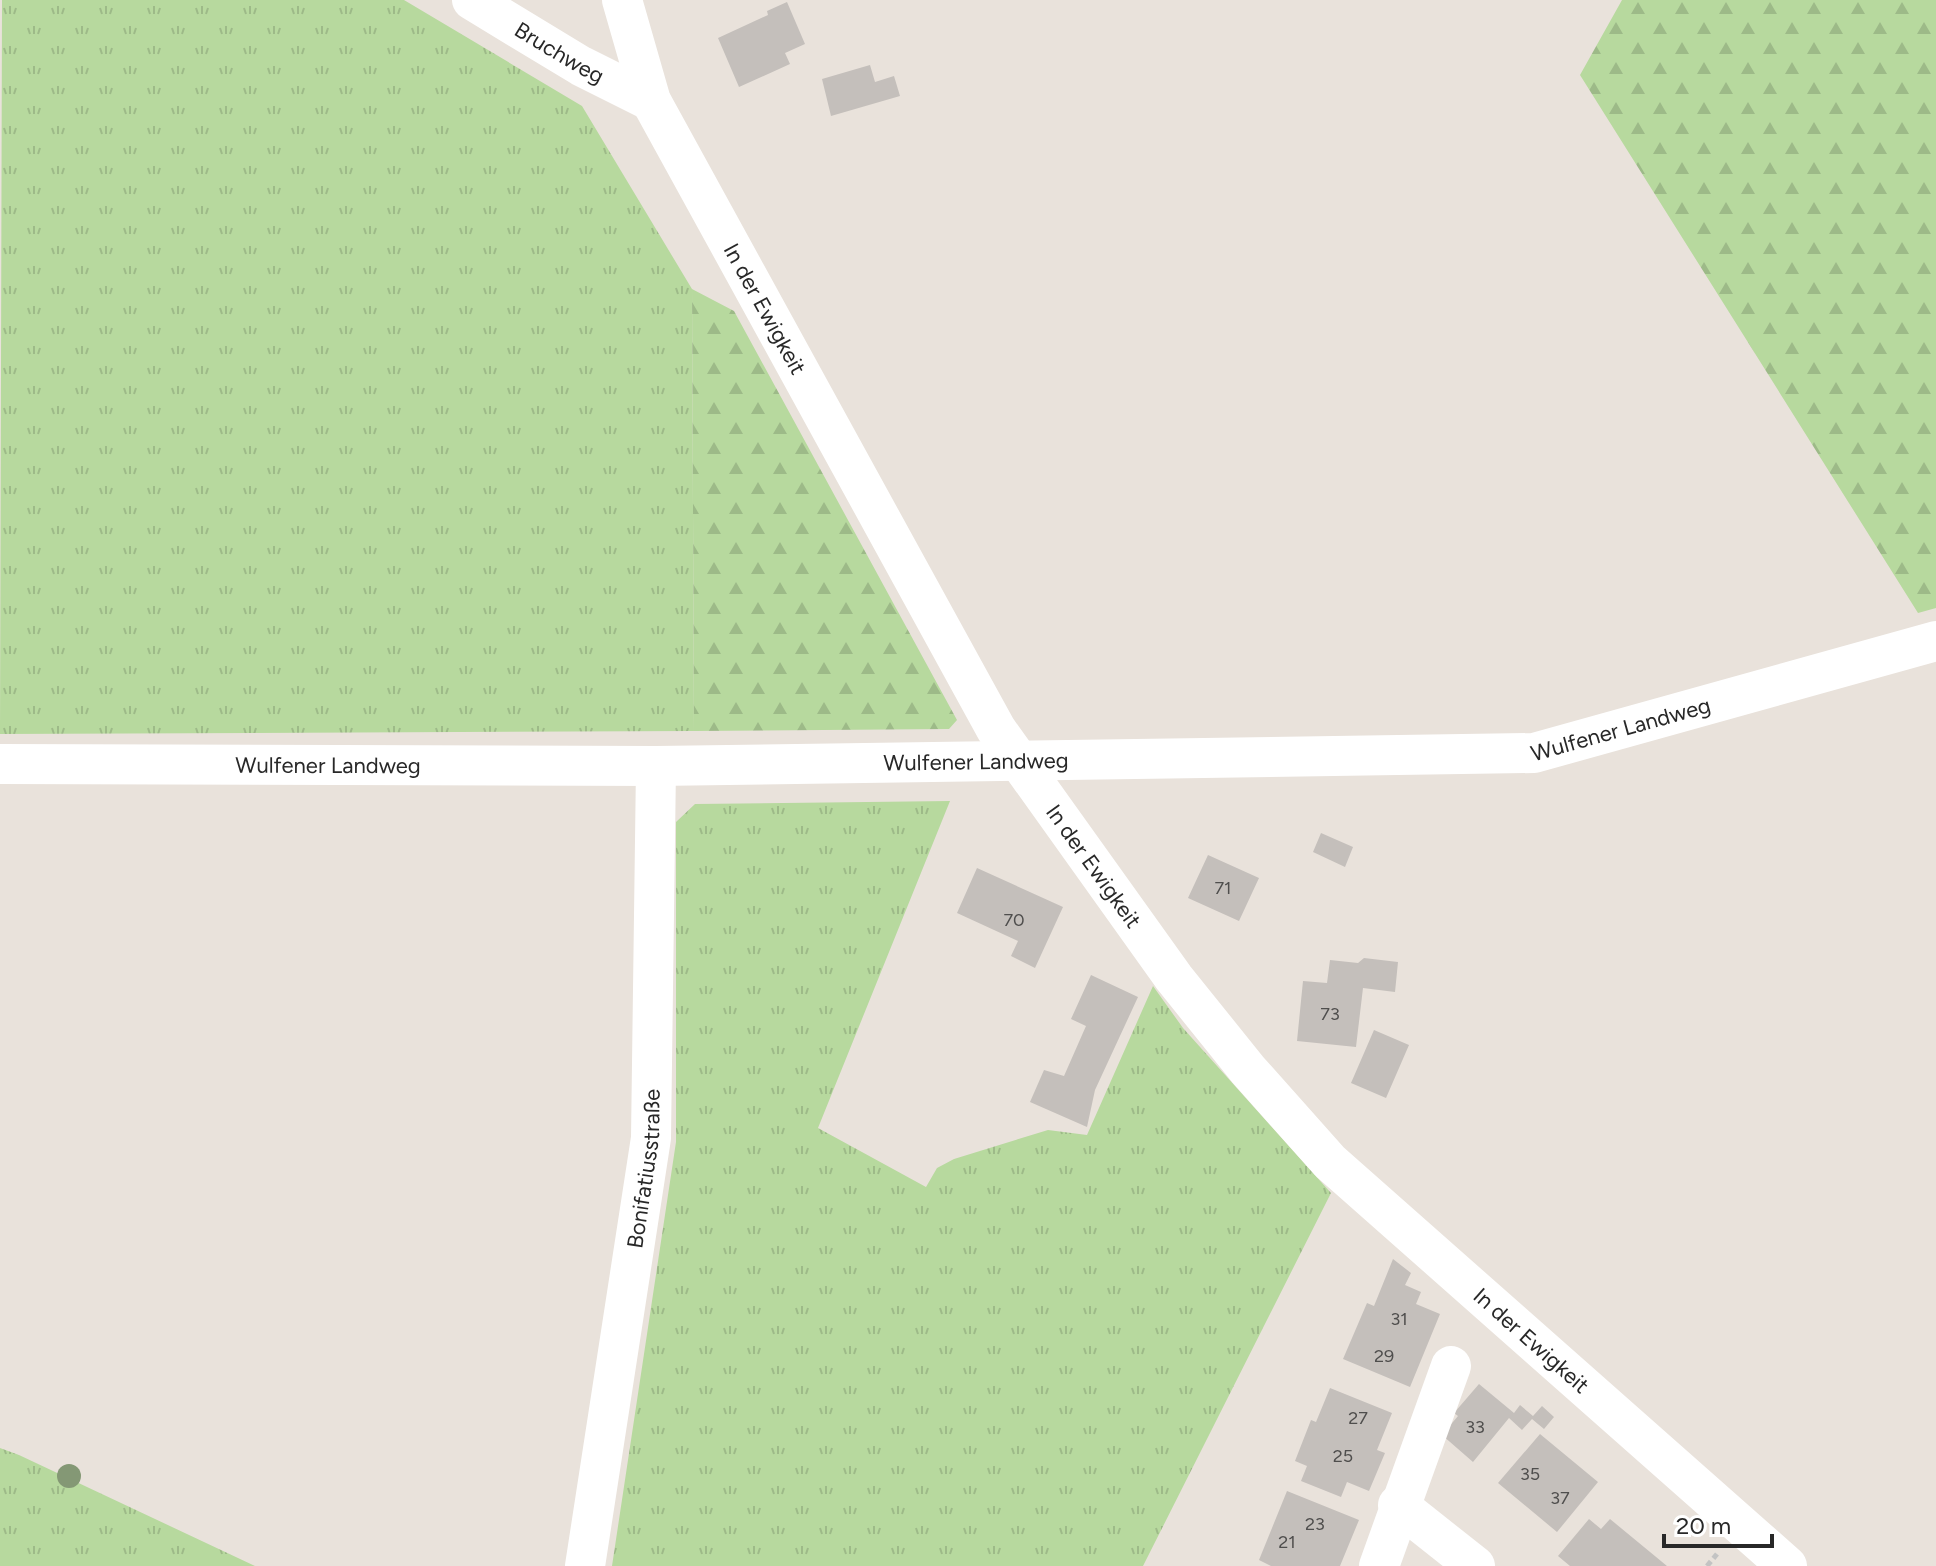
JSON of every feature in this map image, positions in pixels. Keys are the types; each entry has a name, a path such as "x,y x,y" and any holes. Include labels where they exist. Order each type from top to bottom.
{"street":[{"name":"Bruchweg","path":"472,0 581,66 651,101"},
{"name":"In der Ewigkeit","path":"622,0 651,101 996,729 1174,978 1248,1070 1330,1162 1787,1566"},
{"name":"Wulfener Landweg","path":"0,764 656,766 1022,763 1534,753 1936,641"},
{"name":"Bonifatiusstraße","path":"585,1566 651,1138 656,766"},
{"path":"1379,1566 1398,1505 1451,1366"},
{"path":"1398,1505 1475,1566"}],"green space":[{"path":"2,0 404,0 582,106 692,289 694,731 0,734"},
{"path":"1622,0 1936,0 1936,608 1918,613 1580,75"},
{"path":"692,289 734,311 957,720 949,729 694,731"},
{"path":"950,801 818,1128 926,1187 937,1168 954,1159 1048,1130 1087,1135 1153,986 1183,1028 1331,1193 1143,1566 612,1566 676,1142 676,822 695,804"},
{"path":"0,1448 19,1455 255,1566 0,1566"}],"building":[{"path":"787,2 805,44 785,53 790,64 739,87 718,38 768,15 767,11"},
{"path":"870,65 875,82 894,76 900,96 831,116 822,79"},
{"path":"1321,833 1353,847 1345,867 1313,852"},
{"path":"1208,855 1259,878 1239,921 1188,898"},
{"path":"977,868 1063,907 1035,968 1011,956 1018,941 957,913"},
{"path":"1364,958 1398,962 1395,992 1363,988 1356,1047 1297,1041 1303,981 1327,983 1330,960 1358,963"},
{"path":"1091,975 1138,997 1095,1090 1087,1127 1030,1102 1044,1070 1064,1076 1086,1026 1071,1019"},
{"path":"1374,1030 1409,1045 1386,1098 1351,1083"},
{"path":"1393,1259 1411,1273 1405,1285 1421,1292 1416,1304 1440,1314 1410,1387 1343,1359 1367,1303 1374,1306"},
{"path":"1479,1384 1514,1413 1520,1405 1533,1416 1542,1406 1554,1417 1544,1429 1532,1419 1522,1430 1509,1418 1473,1462 1442,1435 1458,1416 1454,1413"},
{"path":"1330,1388 1392,1413 1377,1450 1385,1453 1369,1491 1347,1482 1341,1497 1301,1481 1307,1466 1295,1461 1311,1420 1316,1422"},
{"path":"1540,1434 1598,1482 1557,1532 1498,1483"},
{"path":"1287,1491 1359,1520 1340,1566 1271,1566 1259,1560"},
{"path":"1589,1519 1601,1529 1610,1519 1667,1566 1570,1566 1558,1556"}]}
